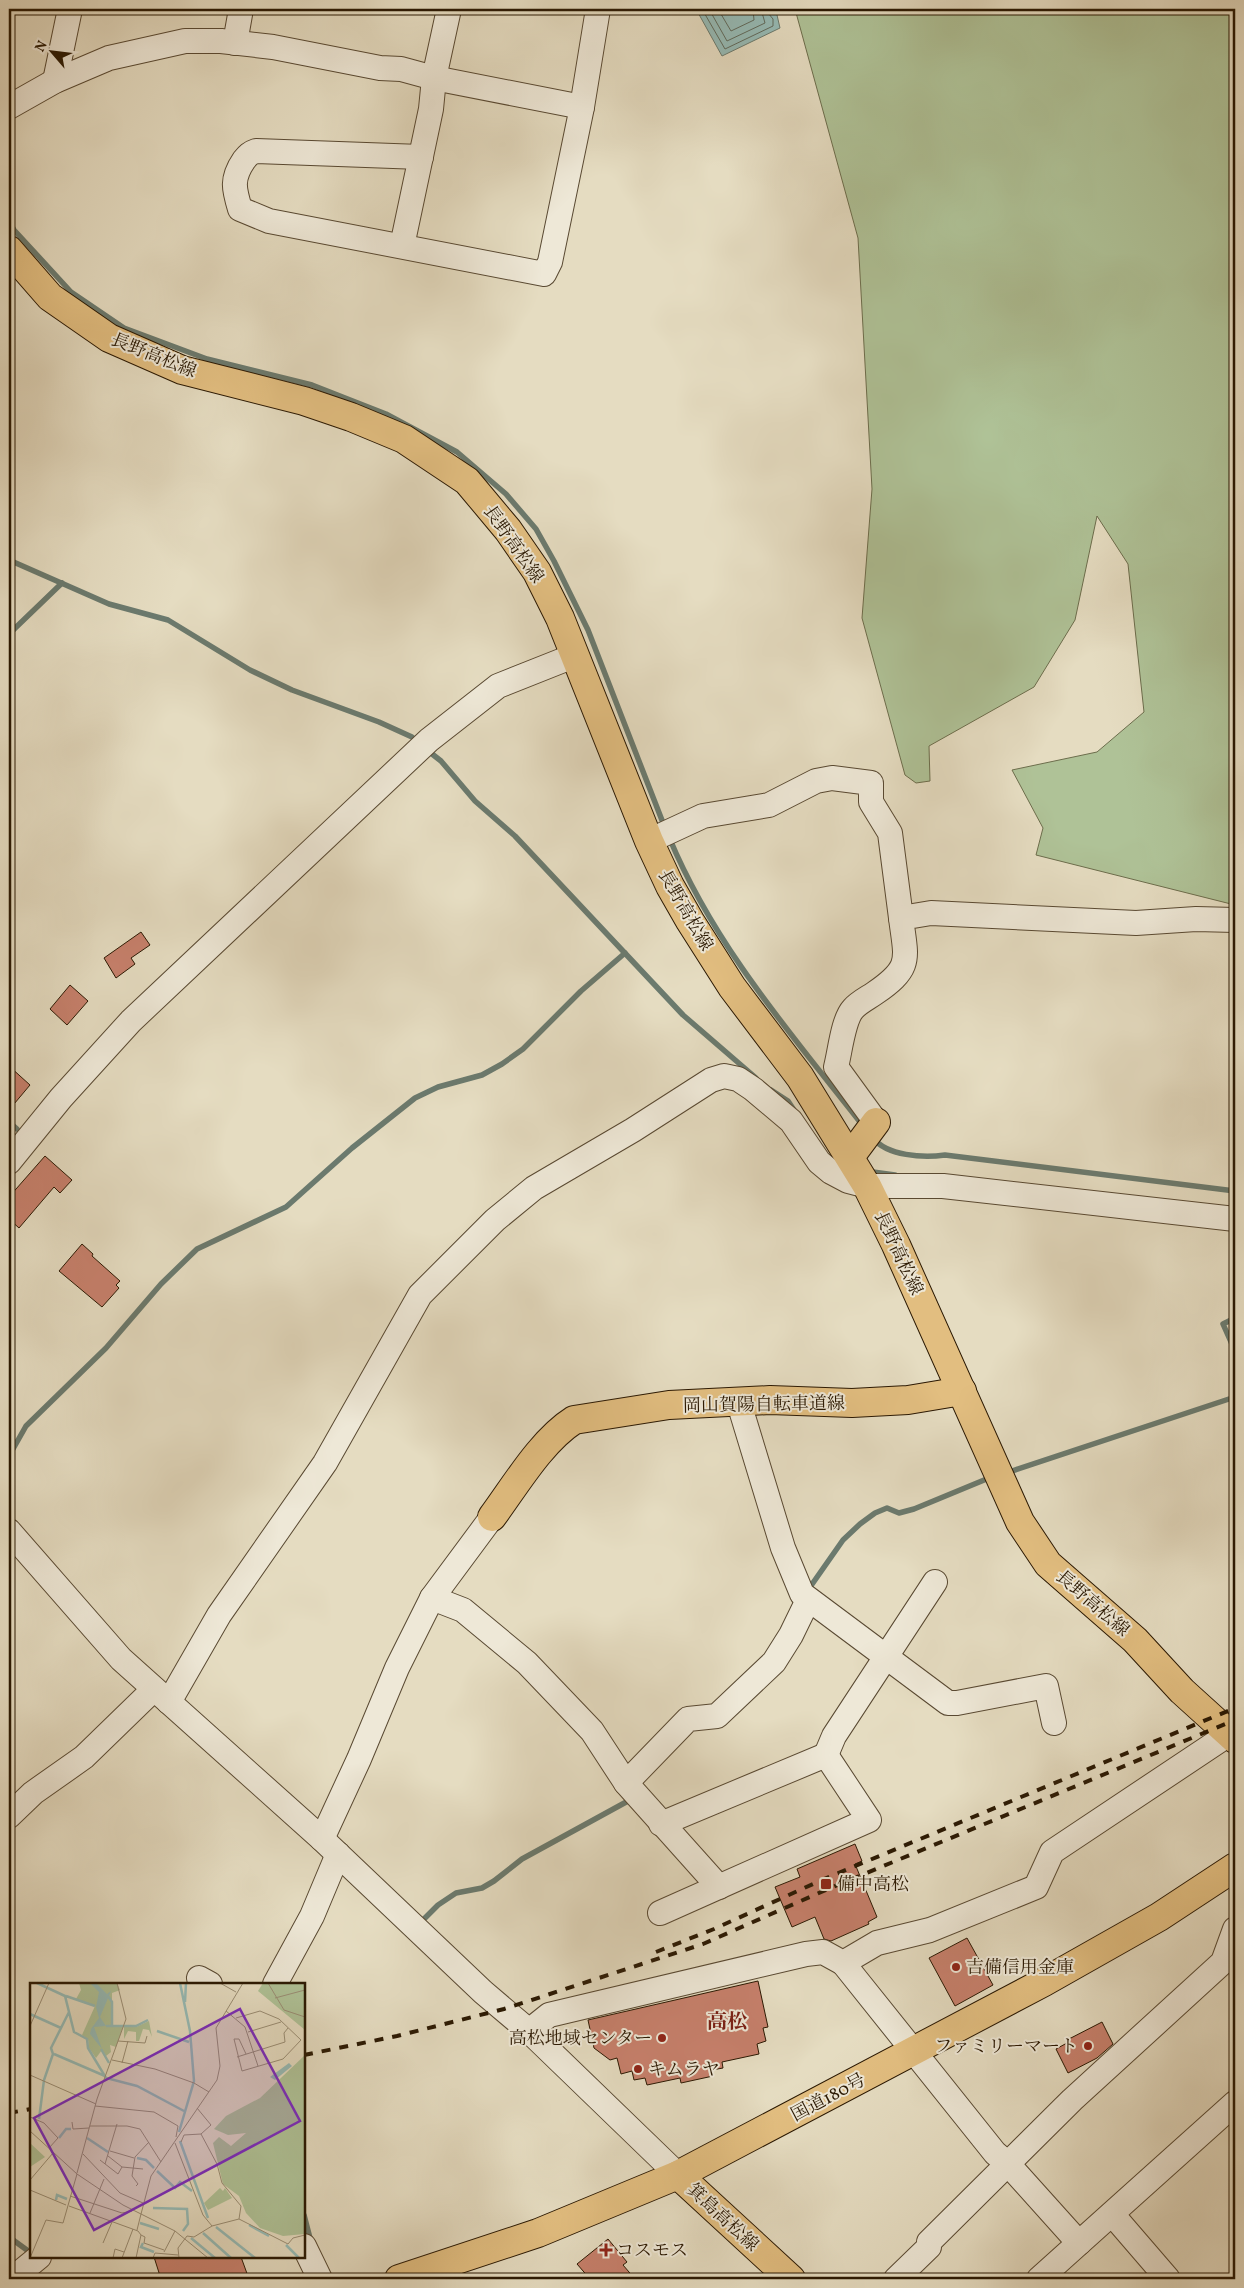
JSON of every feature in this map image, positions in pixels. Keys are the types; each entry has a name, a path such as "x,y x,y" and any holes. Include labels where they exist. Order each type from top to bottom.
{"main road":[{"name":"長野高松線","path":"9,250 50,297 109,338 182,370 304,401 351,417 404,439 467,481 508,530 537,572 576,655 659,837 690,921 727,979 800,1077 866,1136 867,1186 896,1245 1020,1522 1040,1555 1065,1580 1148,1652 1182,1691 1232,1736"},
{"name":"岡山賀陽自転車道線","path":"492,1518 547,1444 562,1428 574,1420 669,1405 738,1400 852,1403 908,1400 962,1391"},
{"name":"国道180号","path":"399,2279 538,2233 678,2175 914,2052 1159,1917 1235,1867"},
{"name":"箕島高松線","path":"678,2175 791,2279"}],"street":[{"path":"55,81 70,9"},
{"path":"235,43 241,9"},
{"path":"402,246 431,109 434,78 449,9"},
{"path":"421,157 256,151 249,153 235,172 235,191 240,209 269,221 544,274 550,262 582,107 598,9"},
{"path":"9,107 55,81 109,58 185,41 273,47 380,68 401,70 582,107"},
{"path":"9,1162 61,1098 131,1020 428,740 498,686 576,655"},
{"path":"659,837 703,816 769,805 816,781 832,778 871,783 871,802 890,833 906,959 901,972 888,984 854,1008 848,1017 836,1067 866,1136"},
{"path":"901,918 931,913 1136,924 1196,919 1235,920"},
{"path":"9,1816 33,1793 167,1696 220,1615 325,1463 420,1295 495,1220 534,1188 633,1130 698,1088 724,1076 738,1079 790,1121 819,1162 831,1172 848,1181 867,1186 943,1186 1235,1219"},
{"path":"738,1400 783,1548 806,1598 948,1703 957,1703 1046,1686 1054,1723"},
{"path":"276,1983 312,1916 328,1840 397,1668 432,1598 492,1518"},
{"path":"9,1531 121,1659 167,1696 328,1840 483,1992 529,2031 678,2175"},
{"path":"661,1824 826,1756 834,1736 935,1582"},
{"path":"432,1598 463,1610 527,1663 592,1732 631,1789 719,1887"},
{"path":"631,1789 688,1719 717,1716 774,1662 791,1635 806,1598"},
{"path":"843,1963 877,1943 930,1930 1036,1887 1052,1852 1232,1736"},
{"path":"660,1913 869,1820 826,1756"},
{"path":"896,2279 929,2247 929,2242 1072,2100 1223,1962 1235,1929"},
{"path":"529,2031 549,2015 806,1954 823,1952 843,1963 995,2152 1079,2243"},
{"path":"1039,2279 1235,2103"},
{"path":"1112,2214 1168,2279"},
{"path":"305,2248 320,2279"},
{"path":"12,2279 37,2258"}],"green space":[{"path":"795,9 1235,9 1235,905 1036,855 1043,828 1012,770 1097,752 1144,712 1128,564 1097,516 1075,620 1034,687 929,746 930,781 916,783 905,775 862,618 872,489 858,238"}],"water":[{"path":"696,9 770,9 777,15 780,28 722,56"}],"building":[{"path":"141,932 150,945 131,958 135,964 116,978 104,958"},
{"path":"70,985 88,1001 67,1025 50,1009"},
{"path":"9,1066 30,1085 9,1110"},
{"path":"45,1156 72,1180 60,1193 54,1187 19,1228 9,1219 9,1197"},
{"path":"82,1244 93,1254 92,1256 120,1281 116,1285 119,1288 102,1307 59,1271"},
{"path":"855,1844 862,1861 855,1864 877,1917 868,1922 869,1924 831,1941 824,1939 815,1917 792,1927 775,1887 800,1877 797,1869"},
{"path":"967,1938 993,1985 955,2006 929,1958"},
{"path":"758,1981 768,2027 763,2028 766,2041 757,2044 759,2054 722,2062 723,2068 712,2070 713,2076 681,2083 680,2078 647,2085 645,2078 634,2080 632,2071 621,2074 617,2058 610,2060 594,2048 588,2020"},
{"name":"ファミリーマート","path":"1102,2022 1113,2044 1097,2058 1068,2073 1056,2049 1067,2043 1067,2040"},
{"name":"コスモス","path":"608,2239 627,2262 623,2265 635,2279 590,2279 577,2264"},
{"path":"154,2258 241,2258 249,2279 161,2279"}],"waterway":[{"path":"9,221 14,230 71,292 124,328 207,359 312,385 386,414 457,452 506,494 536,529 588,630 665,828"},
{"path":"9,560 109,604 168,620 250,670 292,690 379,722 412,737 418,742"},
{"path":"9,634 62,583"},
{"path":"427,750 441,761 475,801 515,836 683,1015 756,1078"},
{"path":"669,837 687,877 731,952 783,1024 864,1127"},
{"path":"9,1456 26,1426 106,1348 161,1284 197,1249 286,1207 352,1148 415,1098 438,1087 482,1075 502,1064 523,1049 581,991 625,953"},
{"path":"771,1090 788,1101 794,1110"},
{"path":"9,1122 17,1129"},
{"path":"873,1138 887,1149 916,1156 945,1155 1235,1191"},
{"path":"873,1172 895,1175"},
{"path":"1235,1318 1223,1324 1235,1351"},
{"path":"1012,1471 1235,1397"},
{"path":"808,1590 843,1540 875,1513 887,1508 899,1513 914,1509 989,1478"},
{"path":"420,1923 438,1905 456,1893 482,1888 522,1859 628,1801 631,1796"},
{"path":"305,2219 311,2242"},
{"path":"9,2237 30,2252"}],"railway":[{"path":"656,1952 714,1929 824,1879 1235,1708"},
{"path":"305,2055 397,2036 504,2009 703,1944 828,1889 1235,1720"},
{"path":"9,2113 30,2109"}],"place":[{"name":"備中高松","path":"826,1884"},
{"name":"吉備信用金庫","path":"956,1967"},
{"name":"高松地域センター","path":"662,2038"},
{"name":"ファミリーマート","path":"1088,2046"},
{"name":"キムラヤ","path":"638,2069"},
{"name":"コスモス","path":"606,2250"}],"district":[{"name":"高松","path":"727,2021"}]}
